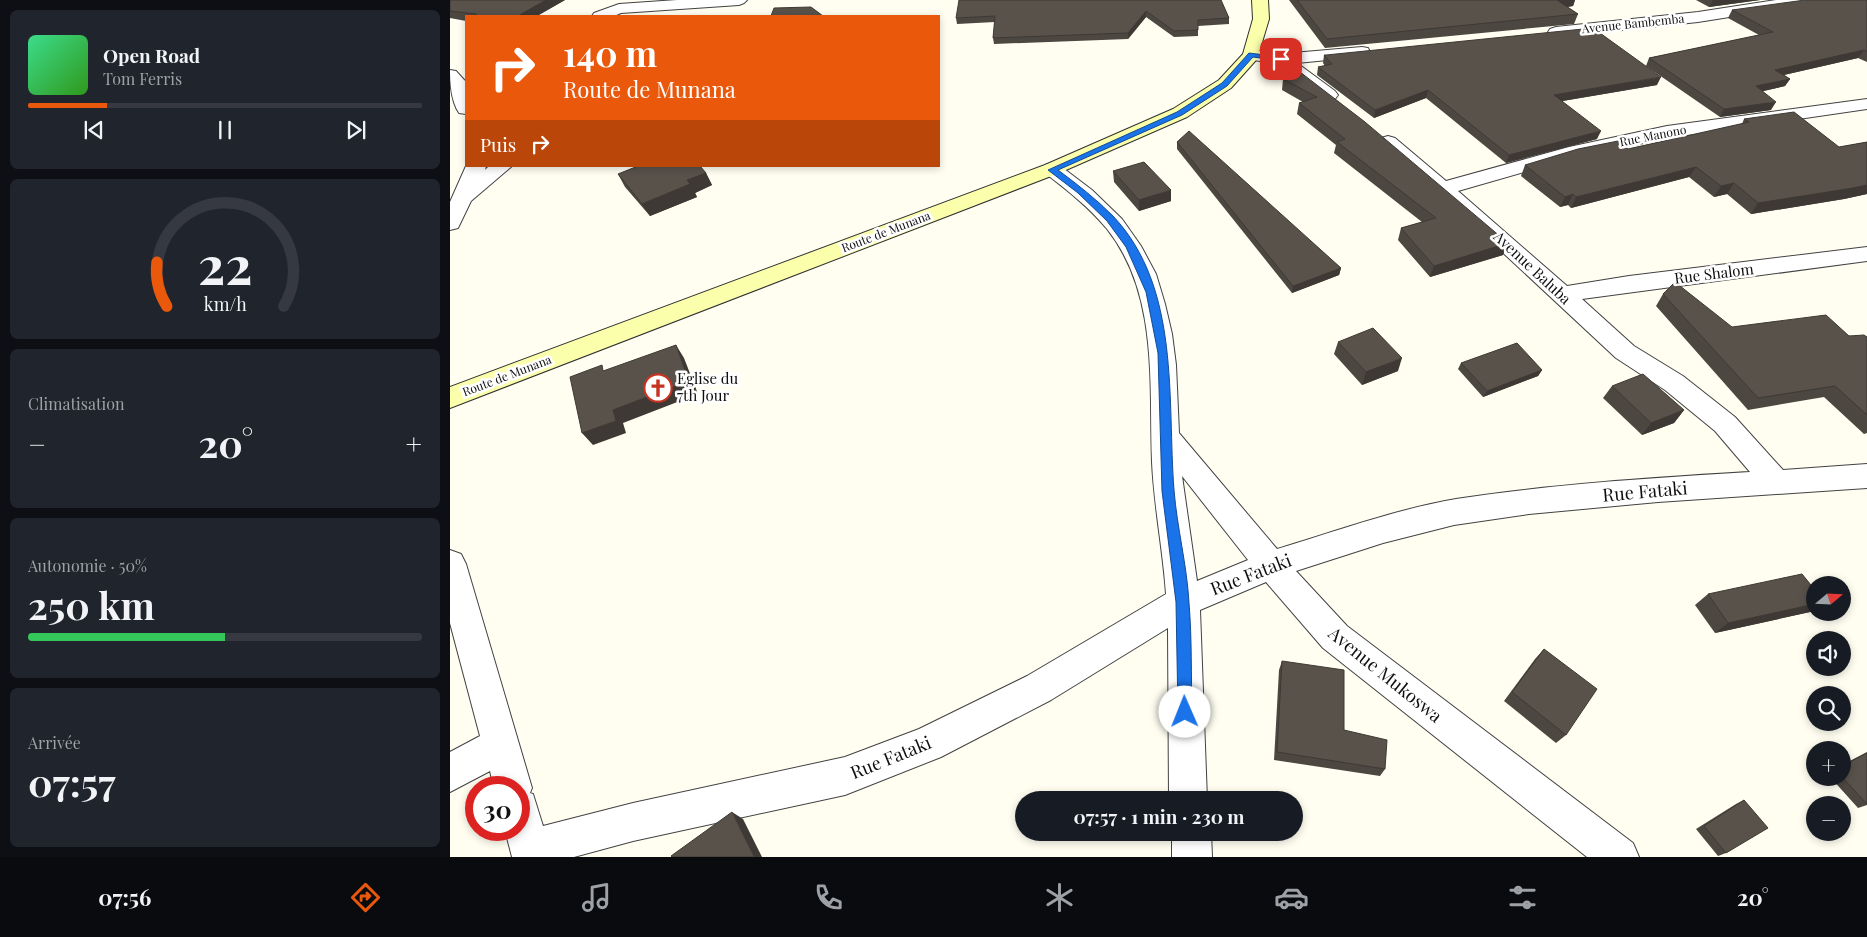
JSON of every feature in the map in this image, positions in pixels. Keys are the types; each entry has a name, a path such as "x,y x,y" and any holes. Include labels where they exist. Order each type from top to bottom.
{"main road":[{"name":"Route de Munana","path":"450,398 1052,170 1180,113 1225,84 1251,55 1261,19 1260,0"}],"street":[{"path":"603,15 640,3 739,0"},
{"name":"Avenue Bambemba","path":"1544,33 1698,17 1805,0"},
{"path":"1251,55 1281,59 1374,51"},
{"path":"1281,59 1346,108"},
{"path":"450,74 460,86 465,105"},
{"name":"Rue Manono","path":"1444,188 1569,153 1667,132 1867,104"},
{"name":"Avenue Baluba","path":"1371,128 1494,232 1625,352 1674,383 1725,424 1777,482"},
{"path":"450,223 476,167"},
{"path":"463,198 501,167"},
{"path":"1052,170 1081,192 1110,219 1130,246 1151,292 1164,353 1168,491 1182,602 1188,791"},
{"name":"Rue Shalom","path":"1561,295 1629,284 1867,254"},
{"name":"Avenue Mukoswa","path":"1166,435 1271,566 1335,637 1618,857"},
{"name":"Rue Fataki","path":"531,853 633,822 845,776 928,744 1039,688 1182,602 1271,566 1383,530 1454,512 1529,502 1658,490 1867,476"},
{"path":"450,564 510,776"},
{"path":"450,773 501,744"},
{"path":"1191,841 1192,857"}],"building":[{"path":"450,0 546,0 520,15 476,15 450,11"},
{"path":"959,0 1221,0 1229,18 1198,20 1198,30 1174,31 1146,11 1128,33 993,38 995,16 956,18"},
{"path":"1297,0 1557,0 1578,14 1327,39"},
{"path":"1805,0 1867,0 1867,52 1864,50 1775,70 1790,79 1756,86 1776,102 1724,109 1649,58 1773,32 1732,10"},
{"path":"811,7 822,15 771,15 774,8"},
{"path":"1593,28 1661,77 1554,95 1601,131 1509,155 1428,90 1375,110 1318,67 1332,64 1324,55"},
{"path":"1300,72 1365,122 1508,243 1434,266 1401,228 1436,218 1337,142 1345,139 1299,103 1317,97 1283,79"},
{"path":"1794,112 1839,147 1867,142 1867,185 1758,203 1734,183 1721,186 1696,167 1576,197 1573,194 1565,197 1525,165 1578,149 1618,141 1628,149 1749,122 1744,119"},
{"path":"1189,131 1341,268 1293,286 1177,142"},
{"path":"1144,162 1171,190 1139,200 1113,171"},
{"path":"636,167 701,167 706,173 687,180 690,184 642,204 618,174"},
{"path":"1675,282 1732,327 1826,315 1849,336 1864,335 1867,337 1867,415 1835,386 1758,398 1663,294"},
{"path":"1373,328 1402,358 1366,372 1338,342"},
{"path":"1517,343 1542,370 1487,391 1461,363"},
{"path":"676,345 689,381 613,410 616,421 582,433 570,377 602,365 603,371"},
{"path":"1643,374 1684,410 1651,423 1612,386"},
{"path":"1802,574 1806,579 1806,606 1728,623 1708,594"},
{"path":"1544,649 1597,689 1566,735 1512,692"},
{"path":"1282,661 1344,670 1344,730 1387,740 1385,769 1277,752"},
{"path":"1867,753 1867,804 1850,786 1851,761"},
{"path":"1744,800 1768,828 1726,853 1704,826"},
{"path":"732,812 754,857 671,856"}],"place":[{"name":"Eglise du 7th Jour","path":"658,388"}],"route":[{"path":"1185,712 1182,602 1168,491 1164,353 1151,292 1130,246 1110,219 1081,192 1052,170 1180,113 1225,84 1251,55 1281,59"}]}
